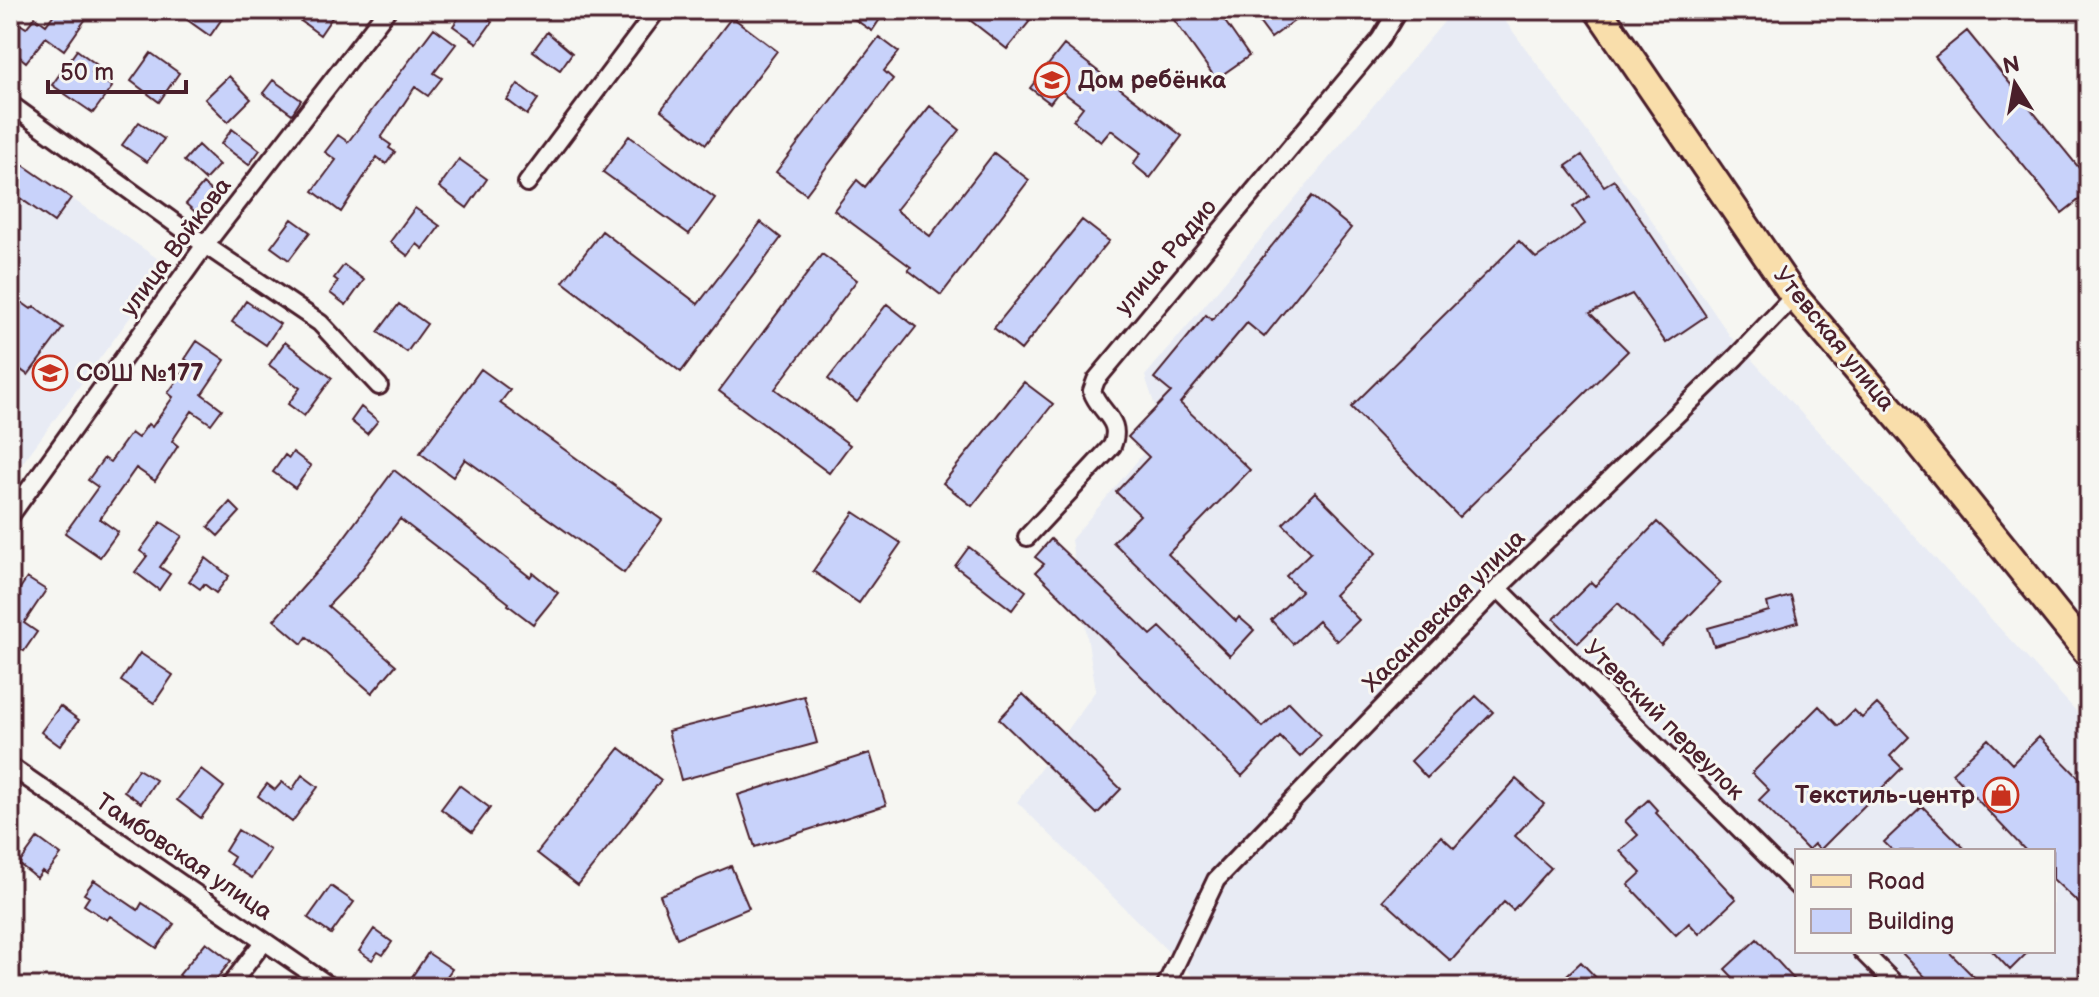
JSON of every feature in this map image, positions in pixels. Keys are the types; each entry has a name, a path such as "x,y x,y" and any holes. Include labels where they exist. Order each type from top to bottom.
{"main road":[{"name":"Утевская улица","path":"1598,10 1794,296 1913,435 2089,654"}],"street":[{"name":"улица Войкова","path":"10,516 205,245 387,10"},
{"path":"527,183 657,10"},
{"name":"улица Радио","path":"1027,537 1112,446 1116,435 1114,422 1096,401 1092,391 1096,380 1380,40 1398,10"},
{"path":"10,104 205,245 320,323 379,386"},
{"name":"Хасановская улица","path":"1165,987 1216,880 1498,588 1736,357 1794,296"},
{"name":"Утевский переулок","path":"1498,588 1795,884"},
{"name":"Тамбовская улица","path":"10,766 331,987"},
{"path":"229,987 264,941"},
{"path":"1864,953 1898,987"},
{"path":"2084,987 2089,982"}],"shaded area":[{"path":"1454,10 1497,10 1634,195 1730,336 2089,725 2089,987 1204,987 1017,802 1096,690 1071,540 1163,430 1145,376"},
{"name":"СОШ №177","path":"10,155 168,266 10,480"}],"building":[{"path":"57,10 92,10 64,50 46,37 26,62 10,49 10,36 20,24 26,28 35,17 46,25"},
{"path":"193,10 228,10 210,36 186,19"},
{"path":"286,10 325,10 333,16 320,35"},
{"path":"464,10 475,10 492,22 477,43 453,26"},
{"path":"841,10 886,10 872,31"},
{"path":"957,10 1017,10 1030,21 1007,49"},
{"path":"1167,10 1217,10 1249,56 1216,79"},
{"path":"1250,10 1309,10 1271,38"},
{"path":"732,17 777,51 706,144 661,110"},
{"path":"434,28 456,44 434,73 442,78 428,96 415,87 381,138 395,152 386,164 377,157 341,212 313,191 336,160 325,152 338,135 348,142"},
{"path":"1967,31 2089,180 2089,192 2062,213 1935,57"},
{"path":"547,32 572,53 560,70 533,51"},
{"path":"879,37 899,52 884,71 893,79 806,194 776,172"},
{"path":"1064,45 1182,136 1150,178 1133,164 1141,153 1111,130 1101,142 1073,120 1083,107 1060,90 1050,103 1030,88"},
{"path":"77,50 97,65 92,72 112,87 93,113 52,85"},
{"path":"151,53 179,73 159,102 131,81"},
{"path":"229,76 251,99 228,122 205,99"},
{"path":"273,80 301,100 292,114 263,93"},
{"path":"518,84 538,99 527,115 507,100"},
{"path":"930,106 960,130 896,210 930,236 994,153 1029,180 941,295 908,270 911,267 834,210 857,180 865,187"},
{"path":"139,122 164,139 147,162 122,145"},
{"path":"232,129 260,150 249,165 221,144"},
{"path":"629,136 715,198 689,234 603,172"},
{"path":"198,145 219,165 205,180 184,161"},
{"path":"1582,155 1604,186 1614,180 1706,316 1666,343 1632,294 1590,313 1628,351 1459,517 1351,407 1519,241 1536,258 1585,224 1573,207 1589,196 1566,166"},
{"path":"10,156 71,198 54,222 10,191"},
{"path":"459,159 487,179 467,208 439,187"},
{"path":"203,184 218,197 201,217 186,204"},
{"path":"1312,196 1351,228 1264,337 1247,323 1180,403 1250,470 1168,554 1236,621 1239,617 1254,630 1230,656 1113,542 1140,515 1116,492 1149,457 1128,437 1171,392 1154,378 1206,315 1212,320"},
{"path":"415,208 440,226 423,249 417,244 408,256 390,242"},
{"path":"292,219 310,232 289,260 271,247"},
{"path":"1082,220 1109,241 1021,350 994,328"},
{"path":"761,222 781,238 681,372 563,282 602,231 698,304"},
{"path":"822,254 857,280 775,389 850,445 829,473 719,391"},
{"path":"344,265 364,280 346,305 330,293 338,281 334,278"},
{"path":"10,294 31,309 34,306 63,328 28,375 10,362"},
{"path":"246,301 280,324 266,345 232,322"},
{"path":"399,304 427,324 407,352 378,332"},
{"path":"887,304 916,327 857,402 828,379"},
{"path":"197,341 225,360 202,394 222,409 211,424 192,411 172,441 178,446 155,481 136,468 100,519 118,532 100,557 65,533 98,487 88,480 104,458 110,462 131,433 138,438 148,424 152,427 173,397 168,393 190,363 185,359"},
{"path":"285,342 332,378 304,416 288,404 300,388 269,365"},
{"path":"481,369 510,390 500,403 662,520 624,573 465,459 453,477 420,453"},
{"path":"1024,382 1053,404 972,506 943,483"},
{"path":"361,407 378,421 367,434 351,421"},
{"path":"293,452 311,466 295,488 273,472 285,455 289,458"},
{"path":"394,470 530,577 533,573 558,593 533,624 400,519 354,579 328,606 396,665 372,693 307,637 302,644 274,620 328,559"},
{"path":"1315,492 1376,553 1334,595 1359,620 1337,641 1318,621 1293,644 1271,620 1301,591 1286,576 1311,552 1283,524"},
{"path":"230,502 240,512 218,536 208,527"},
{"path":"854,512 901,543 859,603 813,571"},
{"path":"161,522 182,536 160,567 170,574 159,590 135,572 147,556 140,551"},
{"path":"1657,522 1721,583 1661,645 1618,603 1578,643 1554,619 1591,582 1595,586"},
{"path":"1051,539 1151,635 1160,627 1263,727 1289,702 1321,735 1300,757 1280,737 1242,776 1036,572 1044,564 1035,557"},
{"path":"969,547 1026,591 1012,610 955,566"},
{"path":"206,558 229,576 216,593 204,584 200,589 189,581"},
{"path":"27,578 46,590 24,623 37,632 24,651 11,642 10,645 10,603"},
{"path":"1791,596 1798,622 1714,646 1708,628 1769,611 1767,603"},
{"path":"140,653 173,675 154,703 121,681"},
{"path":"1023,694 1121,789 1097,814 999,719"},
{"path":"804,696 817,743 681,780 668,731"},
{"path":"1476,696 1493,712 1427,778 1411,761"},
{"path":"1877,704 1909,737 1890,756 1902,768 1821,849 1814,844 1807,849 1759,800 1769,790 1752,773 1819,706 1838,726 1854,710 1862,718"},
{"path":"60,706 79,720 60,746 41,732"},
{"path":"2039,737 2089,788 2089,913 2055,881 2055,849 2024,849 1952,773 1988,739 2012,764"},
{"path":"620,748 661,780 578,885 537,853"},
{"path":"870,753 886,805 755,847 738,795"},
{"path":"138,769 156,780 141,803 124,791"},
{"path":"201,769 224,787 201,818 177,800"},
{"path":"302,775 318,787 292,822 258,796 267,784 275,790 282,782 292,790"},
{"path":"1516,779 1544,804 1515,836 1551,868 1513,910 1504,902 1451,961 1383,900 1441,836 1454,848"},
{"path":"459,785 490,808 472,832 441,809"},
{"path":"1648,800 1658,811 1656,813 1736,899 1699,934 1689,923 1676,935 1628,885 1641,873 1620,851 1638,835 1625,821"},
{"path":"1922,806 1965,849 1891,849 1884,842"},
{"path":"238,830 270,850 252,878 230,864 234,857 225,851"},
{"path":"38,838 61,855 46,874 42,871 37,878 19,864"},
{"path":"731,866 749,908 677,938 660,895"},
{"path":"94,880 138,910 142,903 174,924 157,948 110,916 107,920 84,905 89,897 84,894"},
{"path":"331,886 354,902 331,934 308,918"},
{"path":"374,929 392,942 383,955 378,952 372,960 359,951"},
{"path":"1757,939 1801,987 1742,987 1725,969"},
{"path":"206,942 231,961 210,987 194,987 179,975"},
{"path":"428,953 452,969 439,987 405,987"},
{"path":"1902,953 1950,953 1984,987 1935,987"},
{"path":"1994,953 2027,953 2010,970"},
{"path":"1581,962 1605,987 1554,987"}],"place":[{"name":"Дом ребёнка","path":"1052,80"},
{"name":"СОШ №177","path":"50,373"},
{"name":"Текстиль-центр","path":"2001,795"}]}
